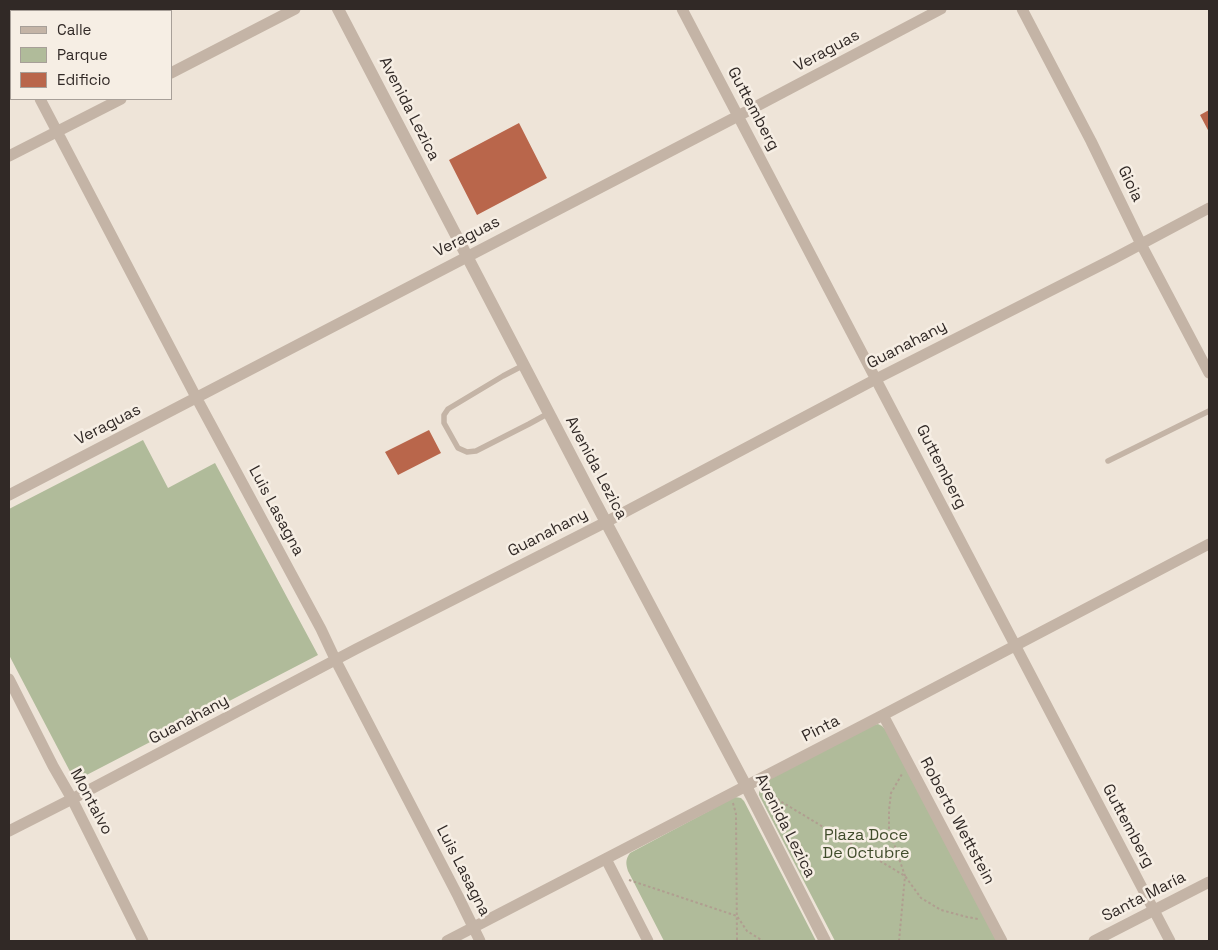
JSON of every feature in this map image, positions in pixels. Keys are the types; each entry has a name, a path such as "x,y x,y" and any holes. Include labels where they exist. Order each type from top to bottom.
{"street":[{"path":"172,72 295,9"},
{"name":"Avenida Lezica","path":"338,9 746,786 825,941"},
{"name":"Guttemberg","path":"682,9 1170,941"},
{"name":"Veraguas","path":"9,494 941,9"},
{"name":"Gioia","path":"1022,9 1092,141 1141,244 1209,373"},
{"name":"Luis Lasagna","path":"41,100 196,397 321,629 480,941"},
{"path":"9,156 118,100"},
{"name":"Guanahany","path":"9,831 606,522 876,378 1209,208"},
{"name":"Pinta","path":"447,941 1209,544"},
{"name":"Montalvo","path":"9,679 143,941"},
{"name":"Roberto Wettstein","path":"883,715 1002,941"},
{"path":"606,859 648,941"},
{"name":"Santa María","path":"1094,941 1209,882"}],"lane":[{"path":"524,365 448,409 444,415 444,423 458,448 467,452 476,451 549,413"},
{"path":"1108,461 1209,411"}],"path":[{"path":"909,764 891,793 889,810 889,829 905,876 921,898 941,910 967,918 991,921"},
{"path":"758,780 780,801 905,876"},
{"path":"731,794 736,814 737,941"},
{"path":"614,876 737,916 747,931 763,941"},
{"path":"899,941 905,876"}],"green space":[{"path":"143,440 168,488 215,463 318,655 75,781 9,655 9,509"},
{"name":"Plaza Doce De Octubre","path":"878,724 888,732 997,941 835,941 759,795 760,789 764,782"},
{"name":"Plaza Doce De Octubre","path":"735,797 741,798 744,801 816,941 664,941 628,871 626,862 628,855"}],"building":[{"path":"1209,110 1209,132 1200,115"},
{"path":"519,123 547,178 477,215 449,160"},
{"path":"429,430 441,453 398,475 385,452"}]}
